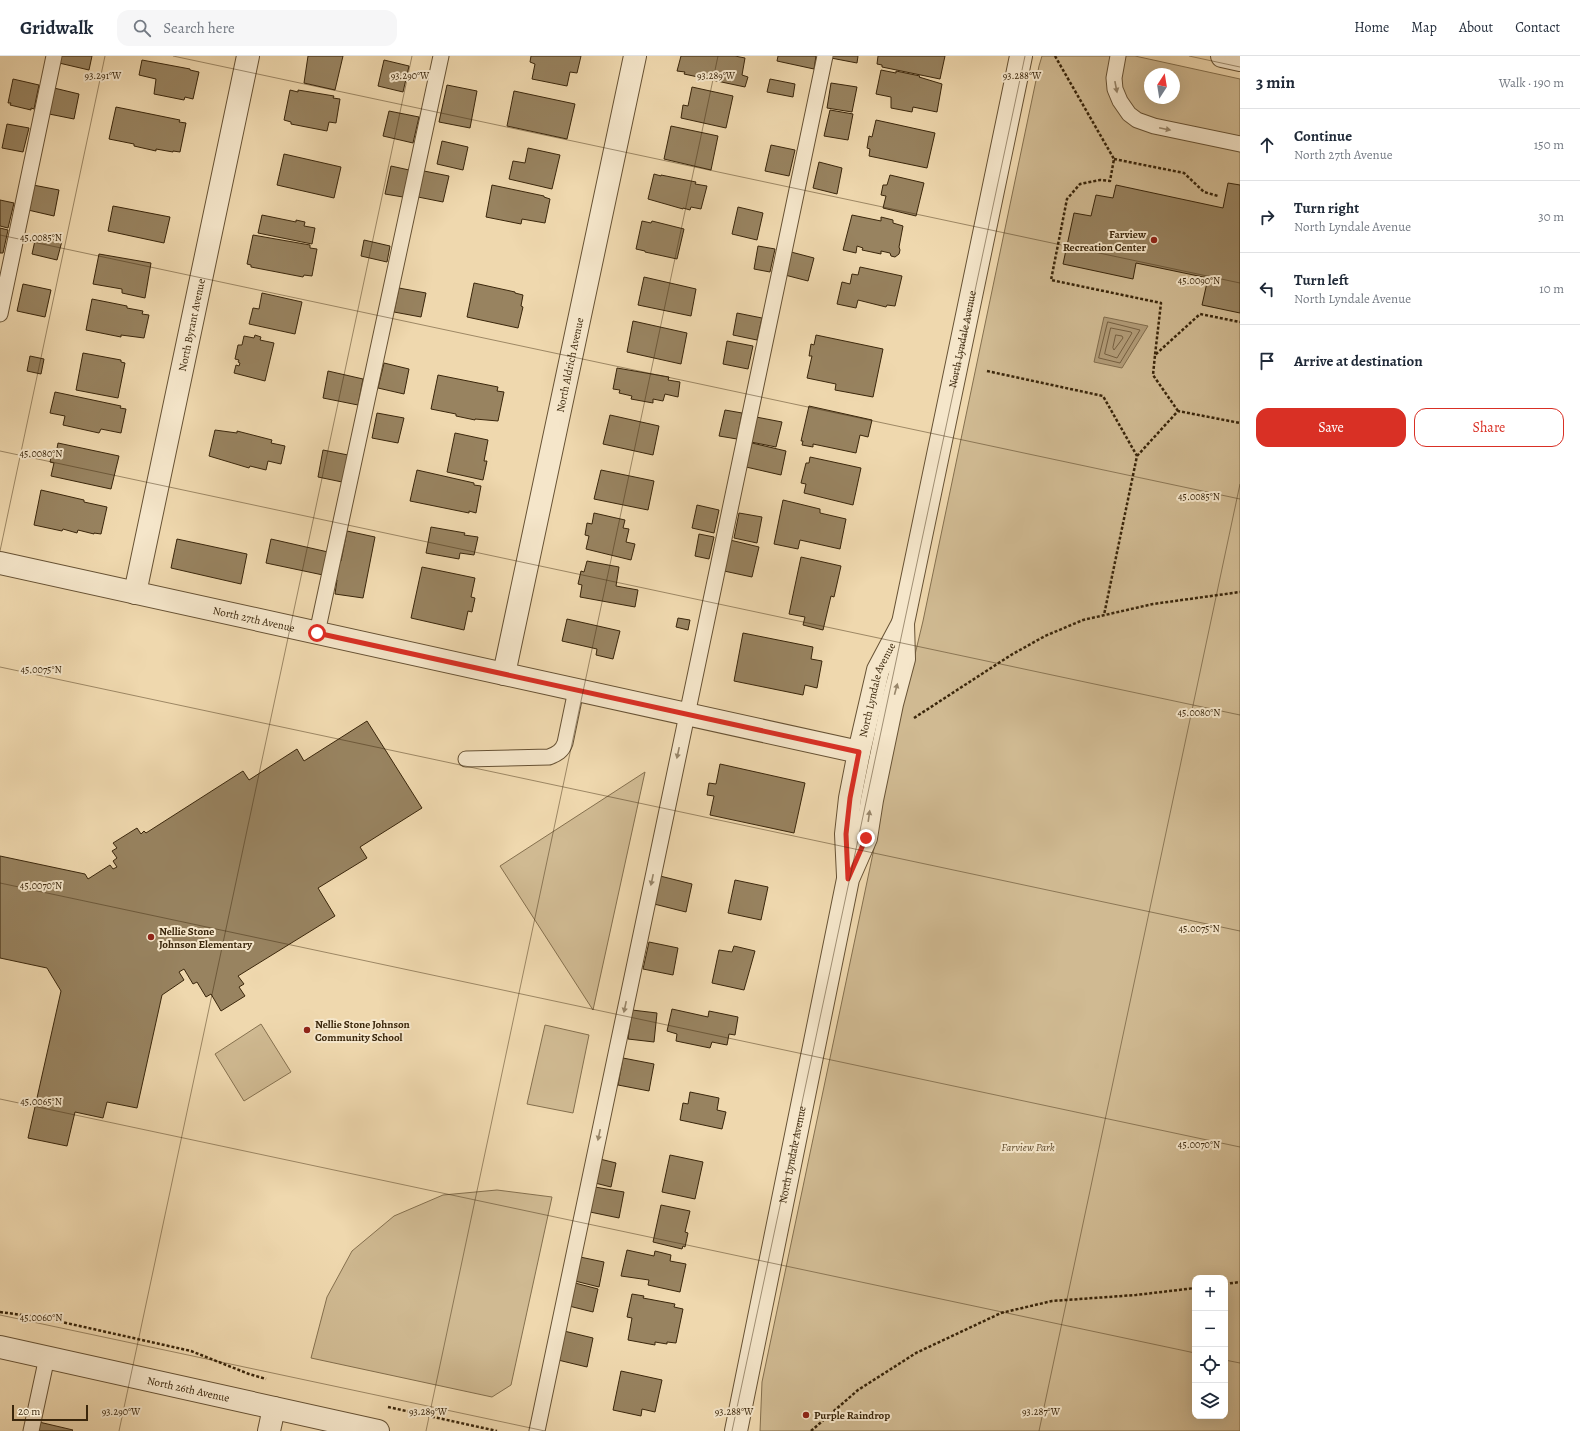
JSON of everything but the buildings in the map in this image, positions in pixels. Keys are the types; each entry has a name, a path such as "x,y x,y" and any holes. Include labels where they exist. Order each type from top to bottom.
{"street":[{"name":"North Byrant Avenue","path":"135,593 248,56"},
{"name":"North Aldrich Avenue","path":"504,674 635,56"},
{"name":"North Lyndale Avenue","path":"736,1431 848,879 866,838 872,800 892,704 904,659 903,623 1021,56"},
{"path":"1222,56 1240,60"},
{"name":"North 27th Avenue","path":"0,563 859,752"},
{"name":"North Lyndale Avenue","path":"848,879 846,834 850,798 859,752 878,670 903,623"},
{"name":"North 26th Avenue","path":"0,1347 378,1431"},
{"path":"269,1431 274,1408"}],"lane":[{"path":"0,314 54,56"},
{"path":"317,633 442,56"},
{"path":"537,1431 825,56"},
{"path":"1118,56 1114,78 1115,89 1120,102 1129,114 1137,120 1154,126 1240,144"},
{"path":"466,759 549,757 557,754 563,748 565,743 576,690"},
{"path":"31,1431 47,1357"}],"path":[{"path":"1055,56 1114,159 1110,181 1100,180 1080,184 1067,199 1051,280 1160,303 1152,375 1178,411 1240,423"},
{"path":"1114,159 1184,173 1204,192 1218,196"},
{"path":"1155,355 1200,314 1240,322"},
{"path":"987,371 1103,396 1138,456"},
{"path":"1104,615 1138,456 1178,411"},
{"path":"914,718 1045,636 1083,620 1154,604 1240,592"},
{"path":"1228,1284 1240,1282"},
{"path":"811,1431 858,1390 916,1353 1001,1313 1052,1301 1136,1295 1192,1288"},
{"path":"0,1312 44,1318 191,1351 248,1374 272,1381"},
{"path":"381,1406 497,1431"}],"green space":[{"name":"Farview Park","path":"1042,56 1135,56 1240,79 1240,1431 760,1431 762,1382 876,839 877,813 923,621"},
{"path":"645,772 593,1010 500,866"},
{"path":"261,1024 291,1072 244,1101 215,1054"},
{"path":"545,1025 589,1035 573,1113 527,1104"},
{"path":"497,1190 552,1197 511,1385 492,1397 311,1358 327,1297 352,1251 394,1216 443,1195"}],"water":[{"path":"1104,317 1148,326 1122,368 1094,362"}],"place":[{"name":"Farview Recreation Center","path":"1154,240"},
{"name":"Nellie Stone Johnson Elementary","path":"151,937"},
{"name":"Nellie Stone Johnson Community School","path":"307,1030"},
{"name":"Purple Raindrop","path":"806,1415"}],"route":[{"path":"317,633 859,752 850,798 846,834 848,879 866,838"}]}
